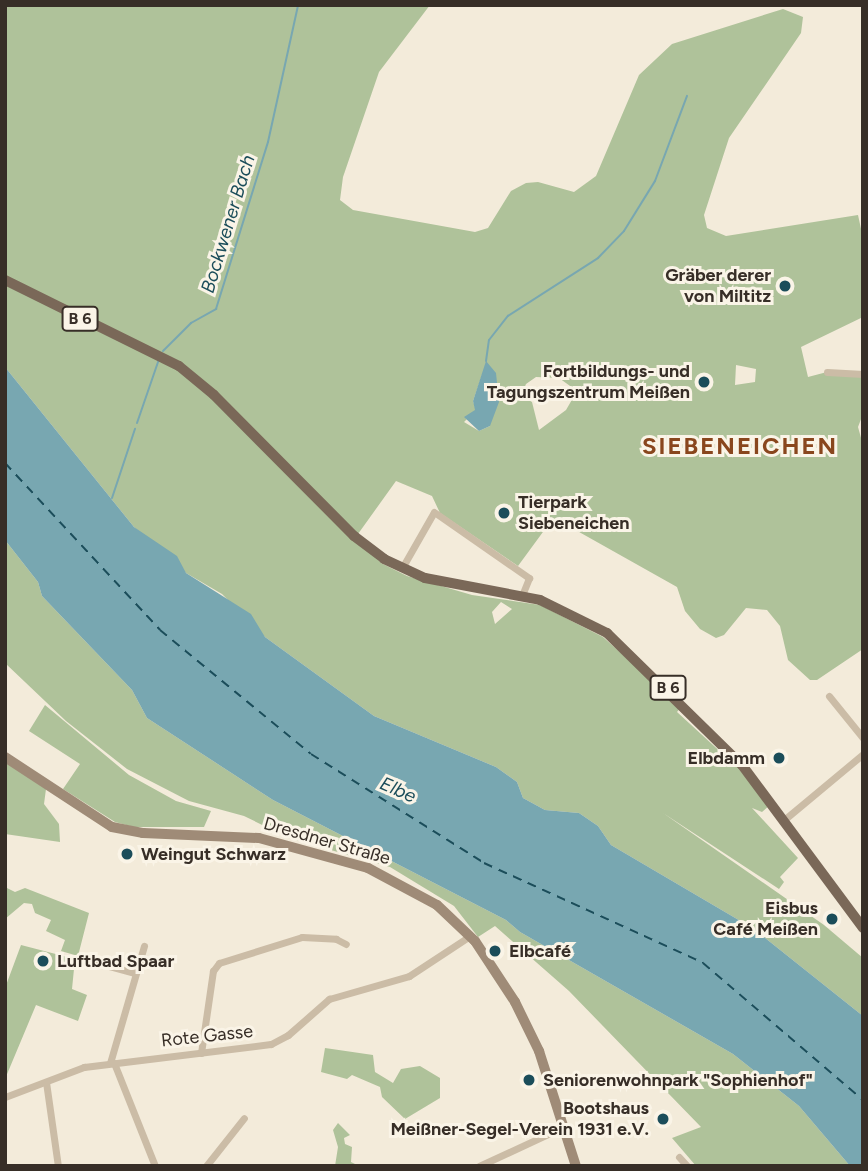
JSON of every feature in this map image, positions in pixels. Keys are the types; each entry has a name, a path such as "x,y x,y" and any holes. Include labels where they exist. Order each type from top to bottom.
{"main road":[{"name":"B 6","path":"5,280 47,305 160,355 214,395 354,536 384,559 444,582 522,595 577,615 618,643 727,749 785,819 863,928"},
{"name":"Dresdner Straße","path":"5,757 112,827 143,833 247,836 368,868 425,897 470,936 501,977 534,1040 576,1166"}],"street":[{"path":"827,372 863,374"},
{"path":"402,568 435,512 529,578 522,595"},
{"path":"830,696 863,738"},
{"path":"785,819 863,754"},
{"name":"Rote Gasse","path":"5,1097 84,1067 271,1044 288,1035 329,999 409,976 470,936"},
{"path":"201,1053 213,971 219,963 302,937 336,939 346,944"},
{"path":"144,946 112,1063 155,1166"},
{"path":"80,958 135,972"},
{"path":"46,1082 58,1166"},
{"path":"206,1166 244,1118"},
{"path":"479,1166 563,1127"},
{"path":"679,1157 687,1166"}],"green space":[{"path":"5,5 430,5 379,72 343,177 340,200 353,210 475,232 488,228 511,191 526,183 538,182 574,192 596,176 639,75 672,44 783,9 803,17 801,33 729,138 704,215 707,228 726,236 858,215 863,238 863,317 801,347 808,377 827,372 863,374 863,414 858,427 863,445 863,649 817,680 810,680 788,660 780,626 767,610 746,608 724,635 716,638 700,629 685,611 677,587 572,528 551,521 518,566 440,513 432,496 396,481 358,534 381,563 407,576 472,595 540,605 603,637 681,707 677,712 738,768 770,805 762,812 752,808 798,858 780,877 784,882 779,889 663,813 824,925 863,958 863,1016 754,929 611,845 598,826 579,813 545,810 523,798 517,782 496,767 374,716 265,637 222,594 186,573 134,527 5,367","holes":["736,365 756,369 755,382 735,385","482,375 490,426 479,431 464,422 476,410 473,401","536,377 559,378 577,391 566,410 539,430 532,402 521,396 526,384","501,602 512,609 495,624 492,612"]},
{"path":"5,540 38,582 42,596 132,690 147,718 273,800 506,920 520,932 733,1054 799,1106 850,1166 696,1166 672,1138 701,1127 569,991 495,926 478,937 454,906 390,867 289,838 244,816 189,801 127,769 66,721 5,663"},
{"path":"45,705 129,775 176,801 211,811 204,827 134,827 115,822 63,789 80,764 29,731"},
{"path":"5,762 46,789 44,804 59,824 60,842 5,834"},
{"path":"5,887 15,892 25,888 89,913 78,956 61,951 65,940 46,931 51,920 35,913 32,904 24,903 5,919"},
{"path":"21,945 75,959 72,989 87,995 78,1021 36,1005 5,1079 5,988"},
{"path":"325,1048 373,1055 375,1072 393,1083 401,1069 420,1066 440,1078 440,1098 405,1119 382,1097 380,1087 352,1075 347,1079 321,1072"},
{"path":"338,1123 350,1135 344,1138 345,1144 352,1147 351,1162 359,1166 335,1166 338,1147 333,1130"}],"water":[{"path":"486,361 496,373 499,402 490,426 479,431 464,417 475,410 473,401"},
{"name":"Elbe","path":"5,367 134,527 177,556 186,573 251,614 265,637 374,716 496,767 517,782 523,798 545,810 579,813 598,826 611,845 754,929 863,1016 863,1166 850,1166 799,1106 733,1054 520,932 506,920 273,800 147,718 132,690 42,596 38,582 5,540"}],"waterway":[{"name":"Bockwener Bach","path":"163,351 191,323 216,309 268,142 298,5"},
{"path":"486,361 489,340 508,316 598,258 624,231 655,181 687,96"},
{"name":"Bockwener Bach","path":"137,423 159,359"},
{"path":"112,498 135,429"}],"ferry route":[{"path":"5,463 160,630 311,754 484,863 703,963 863,1100"}],"place":[{"name":"Gräber derer von Miltitz","path":"785,286"},
{"name":"Fortbildungs- und Tagungszentrum Meißen","path":"704,382"},
{"name":"Tierpark Siebeneichen","path":"504,513"},
{"name":"Elbdamm","path":"779,758"},
{"name":"Weingut Schwarz","path":"127,854"},
{"name":"Eisbus Café Meißen","path":"832,919"},
{"name":"Elbcafé","path":"495,951"},
{"name":"Luftbad Spaar","path":"43,961"},
{"name":"Seniorenwohnpark \"Sophienhof\"","path":"529,1080"},
{"name":"Bootshaus Meißner-Segel-Verein 1931 e.V.","path":"663,1119"}],"district":[{"name":"SIEBENEICHEN","path":"740,446"}]}
